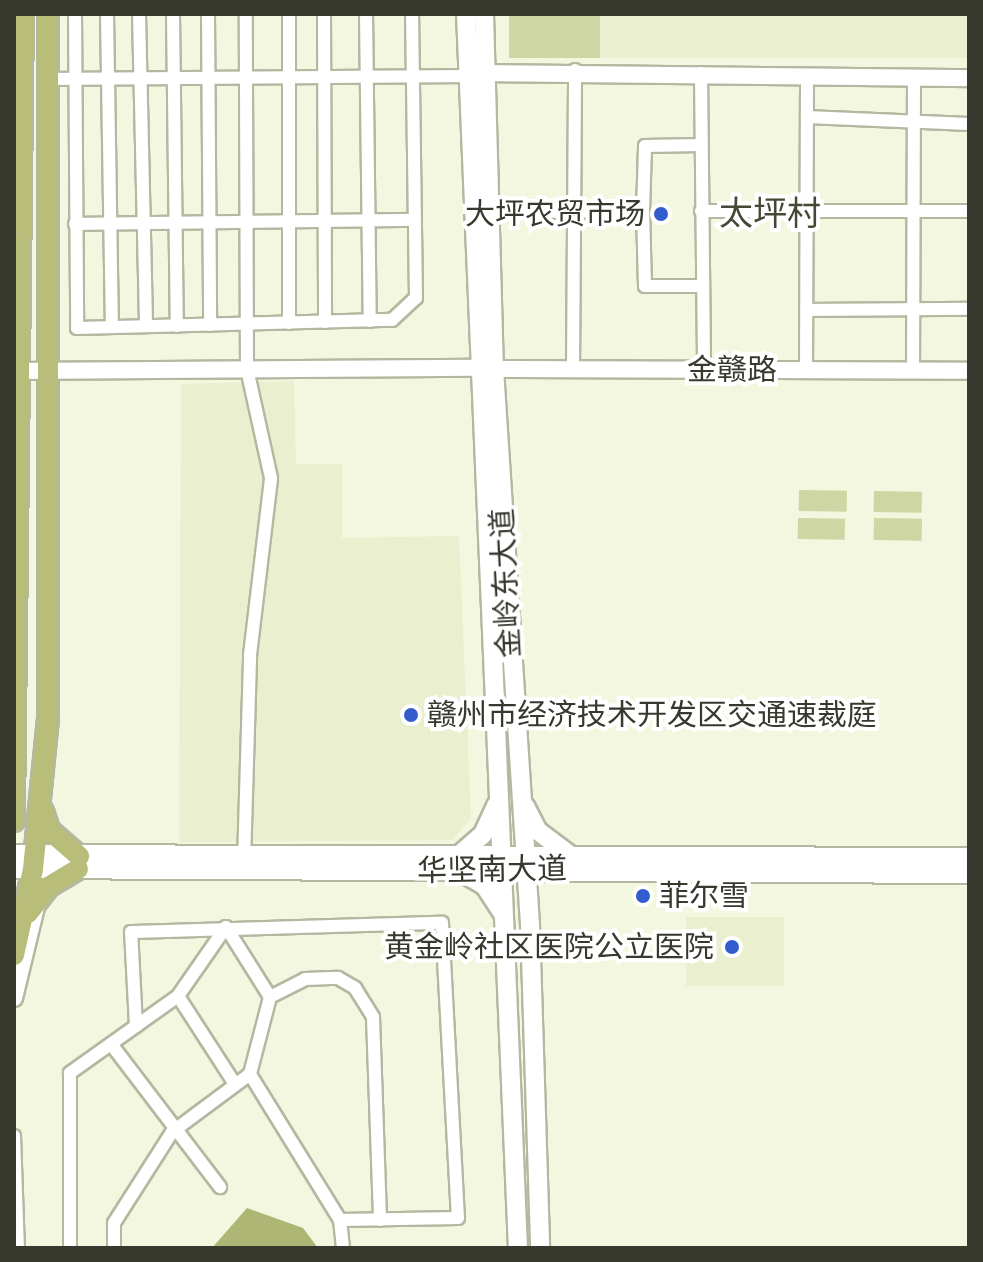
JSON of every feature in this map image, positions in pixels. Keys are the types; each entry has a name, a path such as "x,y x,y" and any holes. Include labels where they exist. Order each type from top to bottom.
{"main road":[{"path":"14,821 18,584 19,75 23,14"},
{"path":"14,955 21,928 27,864 41,799 53,372 48,14"},
{"name":"金岭东大道","path":"466,14 467,76 502,637 520,794 530,924 540,1248"},
{"name":"金岭东大道","path":"484,14 488,212 486,368"},
{"name":"金岭东大道","path":"502,637 500,794 518,1248"},
{"path":"500,794 483,834 458,863 485,886 506,924"},
{"path":"520,794 538,831 570,862 544,880 530,924"},
{"path":"21,928 38,897 78,862 49,830 41,799"},
{"name":"华坚南大道","path":"14,854 27,864 503,863 969,857"},
{"name":"华坚南大道","path":"570,862 969,874"}],"street":[{"path":"75,14 77,328 392,320 416,298 412,14"},
{"path":"107,14 112,327"},
{"path":"139,14 146,326"},
{"path":"173,14 177,326"},
{"path":"208,14 210,325"},
{"path":"244,864 250,655 271,478 247,369 246,14"},
{"path":"289,14 289,323"},
{"path":"324,14 325,322"},
{"path":"366,14 370,321"},
{"path":"486,73 575,70 969,78"},
{"path":"573,370 575,70"},
{"path":"701,73 700,286 704,370"},
{"path":"48,79 141,81 467,76"},
{"path":"806,371 807,76"},
{"path":"913,371 914,78"},
{"path":"807,117 969,124"},
{"path":"700,286 645,286 643,211 645,146 701,145"},
{"path":"488,212 643,211"},
{"path":"701,211 969,211"},
{"path":"75,224 414,220"},
{"path":"807,310 969,309"},
{"name":"金赣路","path":"18,371 486,368 969,371"},
{"path":"14,998 38,897 27,864"},
{"path":"136,1026 131,932 434,921 448,932 458,1218 340,1220"},
{"path":"70,1248 70,1073 178,996 226,927"},
{"path":"114,1248 114,1223 172,1132 250,1074 270,997 226,927"},
{"path":"270,997 322,976 355,988 367,1001 380,1220"},
{"path":"178,996 235,1084"},
{"path":"111,1044 172,1132 220,1187"},
{"path":"250,1074 340,1220 343,1248"},
{"path":"14,1136 18,1248"}],"shaded area":[{"path":"509,14 969,14 969,58 509,58"},
{"path":"509,14 600,14 600,58 509,58"},
{"path":"294,381 296,464 342,464 342,538 459,536 471,818 452,840 179,842 181,384"},
{"path":"799,490 847,491 847,512 799,511"},
{"path":"874,491 922,492 922,513 874,512"},
{"path":"798,518 845,519 845,540 798,539"},
{"path":"874,518 922,519 922,541 874,540"},
{"name":"黄金岭社区医院公立医院","path":"686,917 784,917 784,986 686,986"},
{"path":"247,1208 303,1228 318,1248 212,1248"}],"place":[{"name":"大坪农贸市场","path":"661,214"},
{"name":"赣州市经济技术开发区交通速裁庭","path":"411,715"},
{"name":"菲尔雪","path":"643,896"},
{"name":"黄金岭社区医院公立医院","path":"732,947"}],"district":[{"name":"太坪村","path":"770,215"}]}
